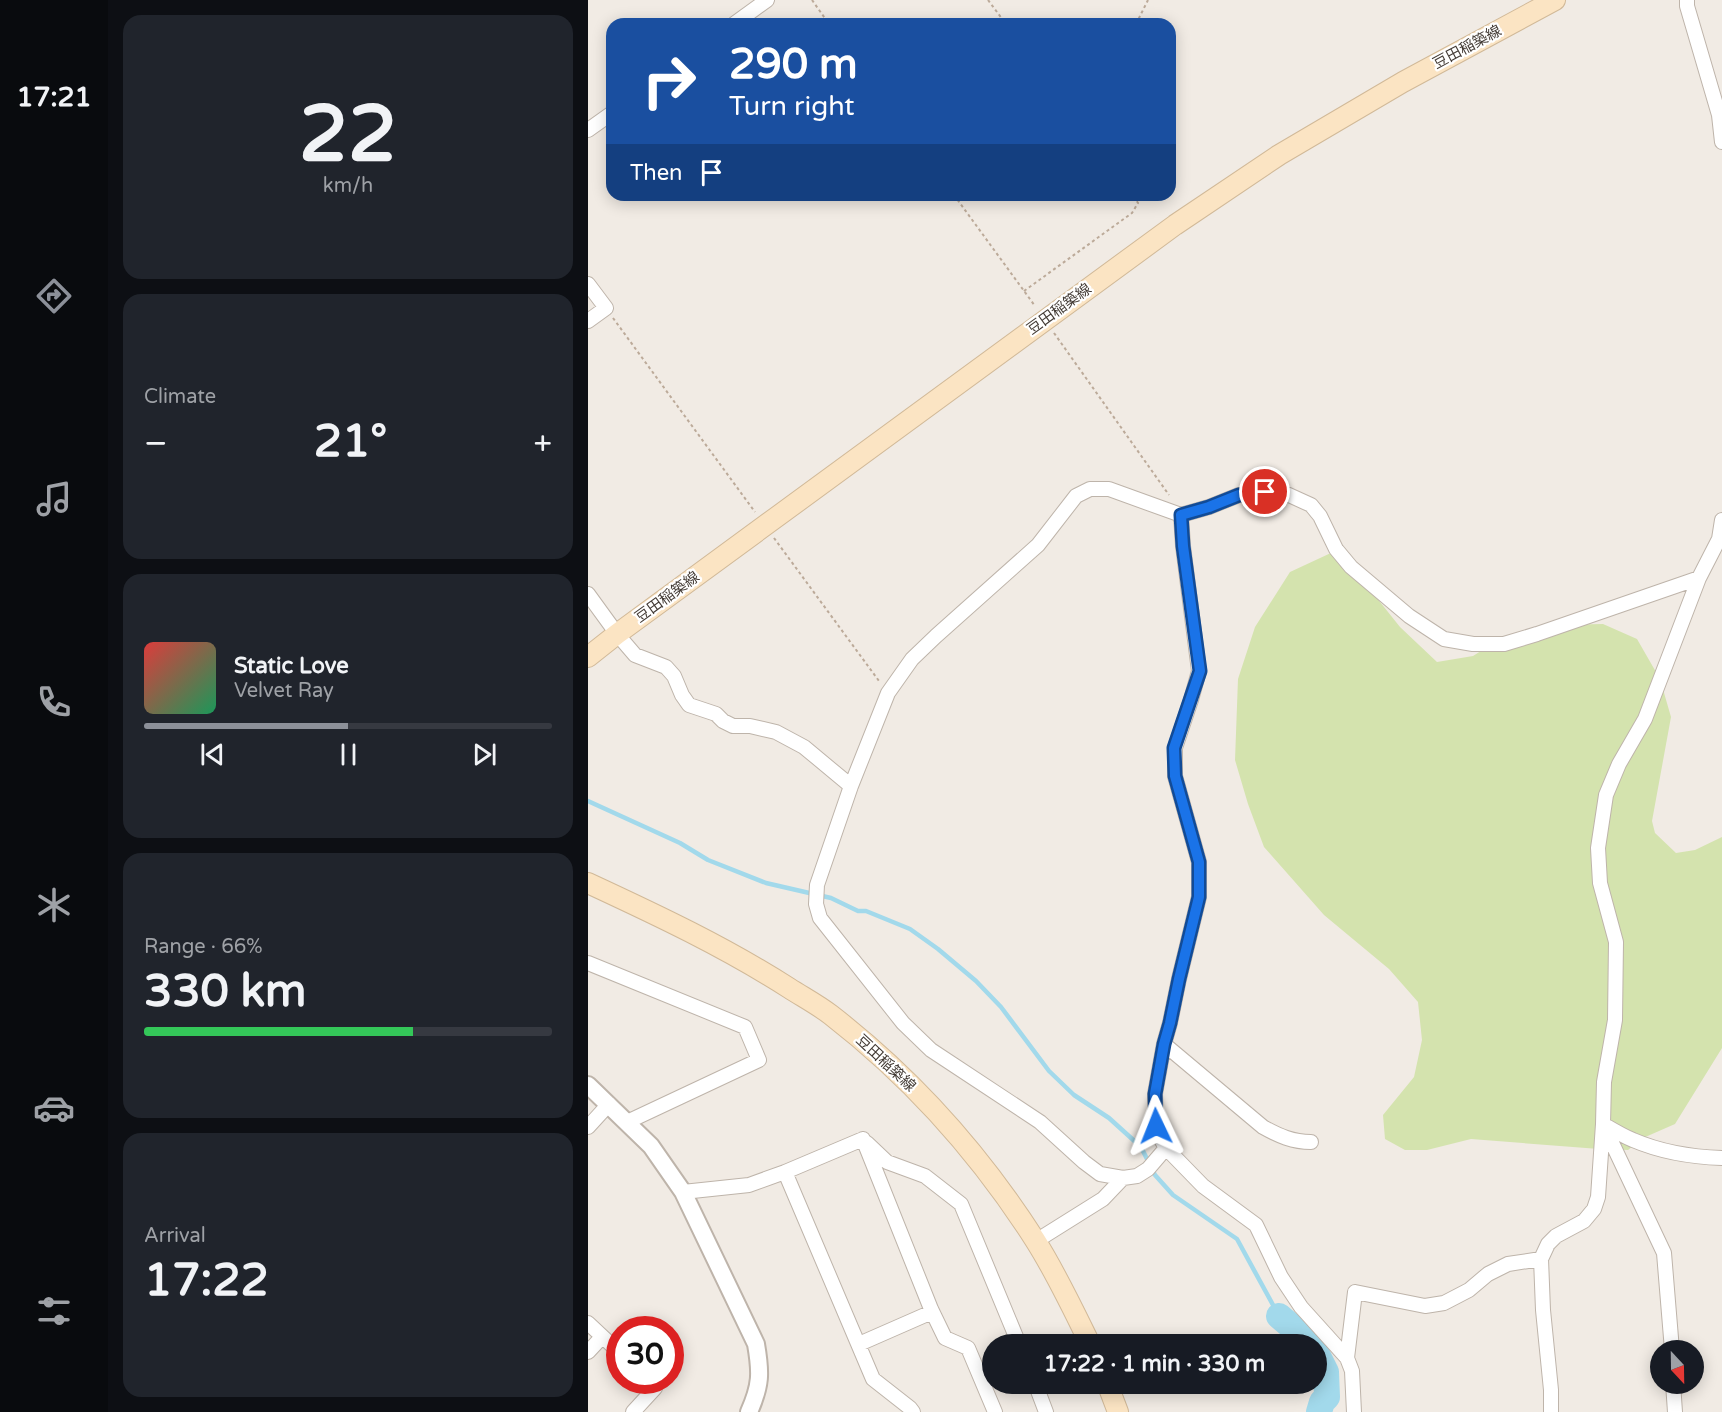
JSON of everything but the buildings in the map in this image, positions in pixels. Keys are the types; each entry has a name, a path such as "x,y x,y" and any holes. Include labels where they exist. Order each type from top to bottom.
{"main road":[{"name":"豆田稲築線","path":"588,657 1174,225 1279,155 1403,82 1555,0"},
{"name":"豆田稲築線","path":"588,882 753,965 830,1014 878,1053 951,1127 1013,1207 1036,1241 1085,1334"},
{"path":"1111,1394 1118,1412"}],"street":[{"path":"742,18 767,0"},
{"path":"1687,0 1719,115 1722,142"},
{"path":"588,130 606,116"},
{"path":"588,284 606,309 588,321"},
{"path":"1166,1148 1148,1169 1137,1176 1124,1179 1100,1174 1040,1122 931,1050 903,1023 820,918 816,904 817,885 851,786 888,693 912,659 1038,545 1076,496 1090,489 1109,489 1181,515 1239,495 1265,492 1289,495 1311,505 1320,516 1336,549 1351,567 1409,616 1444,639 1473,644 1504,644 1699,578"},
{"path":"1181,515 1200,671 1174,748 1175,776 1199,862 1199,897 1164,1044 1155,1094 1158,1134 1166,1148 1203,1186 1256,1226 1281,1277 1301,1307 1347,1358 1352,1371 1354,1412"},
{"path":"1551,1412 1541,1258 1548,1244 1556,1236 1584,1221 1594,1209 1598,1197 1604,1082 1616,1020 1616,942 1600,883 1598,848 1605,795 1619,764 1645,720 1699,578 1719,539 1722,520"},
{"path":"588,594 635,655 666,667 674,676 689,705 716,714 733,726 750,726 776,732 804,747 851,786"},
{"path":"588,963 746,1027 759,1060 627,1122"},
{"path":"1164,1044 1263,1127 1298,1142 1311,1142"},
{"path":"588,1085 651,1146 683,1192 756,1344 760,1366 759,1386 749,1412"},
{"path":"588,1127 609,1104"},
{"path":"1603,1124 1634,1141 1656,1148 1695,1157 1722,1158"},
{"path":"1603,1124 1664,1252 1670,1340"},
{"path":"683,1192 749,1185 863,1139"},
{"path":"863,1139 932,1312 945,1338 968,1348 995,1412"},
{"path":"863,1139 887,1162 925,1176 961,1204 1015,1334"},
{"path":"785,1172 873,1379 910,1407 913,1412"},
{"path":"1036,1241 1103,1199 1124,1179"},
{"path":"1347,1358 1355,1292 1425,1306 1444,1303 1469,1290 1488,1274 1508,1264 1541,1258"},
{"path":"859,1344 932,1312"},
{"path":"588,1323 606,1341"},
{"path":"588,1352 602,1337"},
{"path":"633,1412 650,1394"},
{"path":"1039,1394 1046,1412"},
{"path":"1674,1394 1675,1412"}],"path":[{"path":"812,0 826,18"},
{"path":"988,0 1002,18"},
{"path":"1139,18 1148,0"},
{"path":"958,201 1045,319 1181,515"},
{"path":"1024,291 1132,213 1138,203 1137,201"},
{"path":"606,309 888,693"}],"green space":[{"path":"1333,552 1372,592 1400,627 1437,662 1473,656 1503,637 1558,625 1603,624 1637,639 1660,679 1671,717 1652,821 1655,833 1676,853 1695,850 1722,837 1722,1048 1675,1124 1643,1138 1628,1150 1471,1139 1427,1150 1405,1150 1385,1139 1383,1115 1414,1077 1422,1040 1418,1002 1389,969 1324,915 1264,847 1235,760 1238,679 1255,627 1290,572"}],"waterway":[{"path":"588,801 680,843 708,860 766,883 831,898 858,911 866,911 910,929 938,949 976,981 1001,1007 1049,1071 1074,1095 1109,1118 1141,1147 1155,1175 1173,1195 1237,1239 1279,1316"},
{"path":"1279,1316 1300,1334"},
{"path":"1319,1412 1327,1394"}],"route":[{"path":"1156,1126 1155,1094 1164,1044 1199,897 1199,862 1175,776 1174,748 1200,671 1181,515 1239,495 1265,492"}]}
